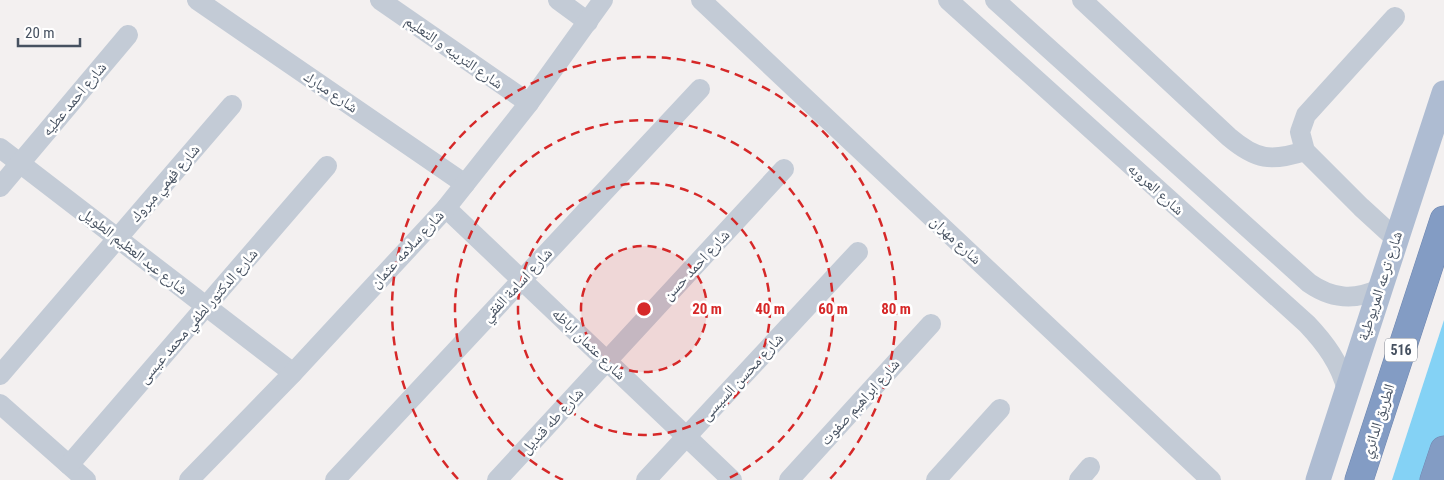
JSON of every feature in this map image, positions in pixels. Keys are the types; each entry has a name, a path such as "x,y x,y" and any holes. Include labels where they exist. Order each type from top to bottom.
{"highway":[{"name":"الطريق الدائري","path":"1359,480 1444,220"},
{"path":"1434,480 1444,450"}],"main road":[{"name":"شارع ترعه المريوطية","path":"1318,480 1444,93"}],"street":[{"name":"شارع مبارك","path":"197,0 466,184"},
{"name":"شارع التربيه و التعليم","path":"380,0 528,103"},
{"path":"558,0 588,22"},
{"name":"شارع سلامه عثمان","path":"189,480 293,373 446,208 528,103 603,0"},
{"name":"شارع مهران","path":"701,0 1211,480"},
{"name":"شارع العروبه","path":"948,0 1306,324 1324,343 1338,366 1347,390"},
{"name":"شارع العروبه","path":"994,0 1256,238 1319,291 1343,298 1356,297 1379,290"},
{"path":"1082,0 1245,150 1265,158 1285,158 1305,151"},
{"path":"1395,17 1306,115 1300,132 1305,151 1396,239"},
{"name":"شارع احمد عطيه","path":"0,188 128,35"},
{"name":"شارع اسامة الفقي","path":"334,480 700,89"},
{"name":"شارع فهمي مبروك","path":"0,375 232,105"},
{"name":"شارع عبد العظيم الطويل","path":"0,148 293,373"},
{"name":"شارع الدكتور لطفي محمد عيسى","path":"69,465 327,166"},
{"name":"شارع احمد حسن","path":"608,361 784,169"},
{"name":"شارع عثمان اباظه","path":"446,208 732,480"},
{"path":"1238,263 1256,238"},
{"name":"شارع محسن السيسى","path":"646,480 858,252"},
{"name":"شارع ابراهيم صفوت","path":"789,480 931,324"},
{"name":"شارع طه قنديل","path":"497,480 608,361"},
{"path":"0,404 86,480"},
{"path":"936,480 1000,409"}],"water":[{"path":"1444,320 1444,480 1392,480"}]}
